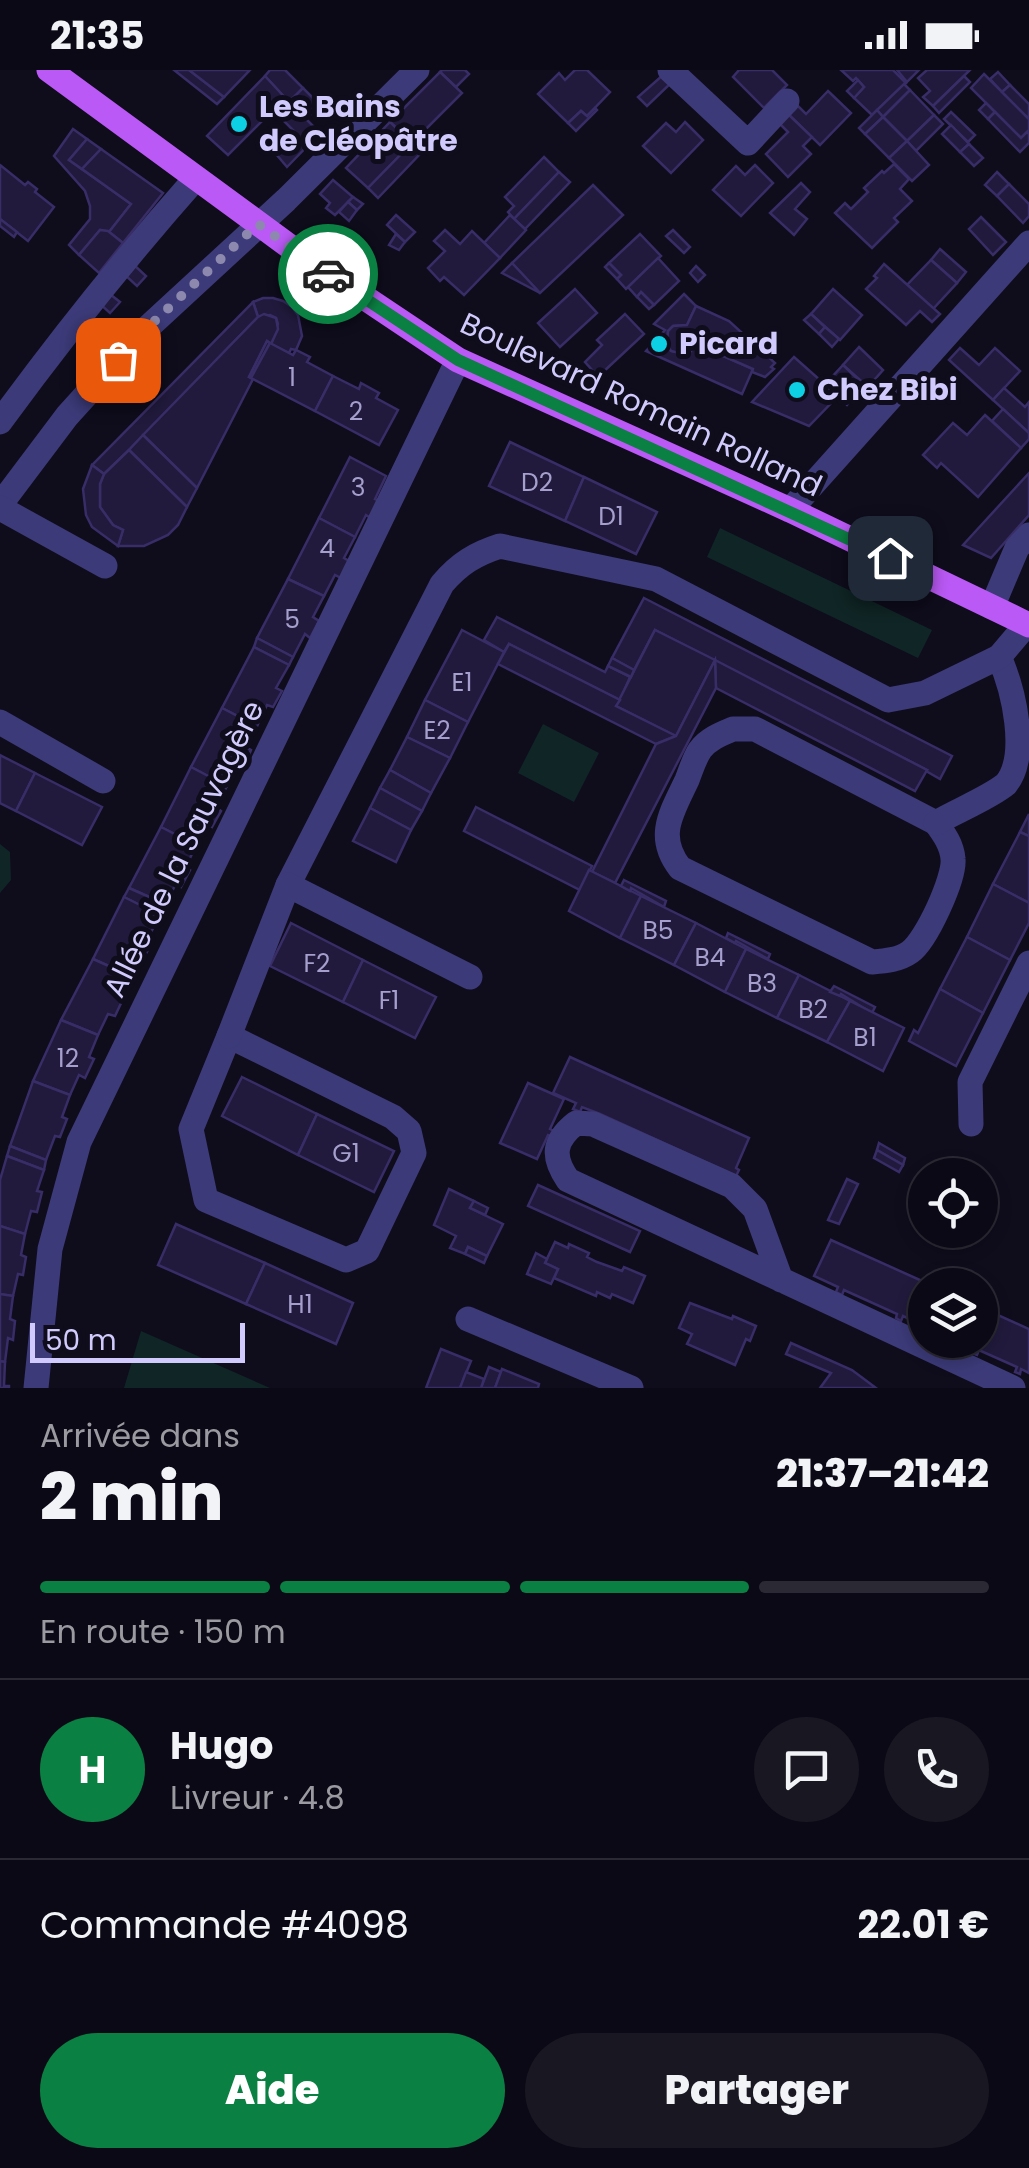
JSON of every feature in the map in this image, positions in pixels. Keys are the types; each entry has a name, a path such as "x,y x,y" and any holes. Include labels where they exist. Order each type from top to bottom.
{"main road":[{"name":"Boulevard Romain Rolland","path":"50,70 258,224 458,360 790,510 1028,624"}],"street":[{"path":"104,566 0,506 66,416 144,331 417,70"},
{"path":"670,70 748,142 786,101"},
{"path":"0,422 127,257 196,178"},
{"path":"790,510 1029,243"},
{"name":"Allée de la Sauvagère","path":"36,1388 50,1250 79,1142 458,360"},
{"path":"992,607 1018,548 1029,535"},
{"path":"229,1036 393,1117 409,1130 414,1152 367,1251 346,1260 206,1200 191,1129 288,885 442,584 457,566 478,553 500,546 656,578 888,700 925,693 999,657 1028,624"},
{"path":"936,822 1005,784 1018,770 1024,748 1015,691 999,657"},
{"path":"0,722 103,781"},
{"path":"733,729 755,729 936,822 949,842 954,860 950,882 919,946 906,956 872,962 680,868 672,858 666,837 667,821 701,749 717,735 733,729"},
{"path":"288,885 470,977"},
{"path":"972,1124 970,1082 1029,963"},
{"path":"781,1280 755,1209 732,1186 592,1124 576,1123 567,1130 556,1151 558,1167 568,1180 781,1280 1014,1388"},
{"path":"468,1319 631,1388"}],"green space":[{"path":"720,528 932,630 918,658 707,557"},
{"path":"543,724 599,753 574,802 518,773"},
{"path":"0,844 10,852 11,880 0,893"},
{"path":"141,1331 270,1388 124,1388"}],"building":[{"path":"174,70 189,70 224,97 217,104"},
{"path":"189,70 250,70 224,97"},
{"path":"270,70 285,70 303,88 289,102 265,76"},
{"path":"442,70 465,70 469,74 456,87"},
{"path":"575,70 587,70 610,92 587,116 581,111 568,123 538,94 559,73 565,80"},
{"path":"739,70 772,70 787,85 764,108 733,77"},
{"path":"841,70 893,70 906,83 872,115 854,98 864,87"},
{"path":"897,70 919,70 907,82"},
{"path":"927,70 970,70 933,106 923,97 930,91 918,78"},
{"path":"440,72 462,93 412,143 390,122"},
{"path":"998,72 1010,85 1002,92 990,79"},
{"path":"984,74 1029,119 1029,130 1021,138 971,88"},
{"path":"663,75 671,83 647,106 638,97"},
{"name":"Les Bains de Cléopâtre","path":"265,76 289,102 303,88 320,105 306,119 320,133 287,167 276,154 296,133 273,110 228,155 207,136"},
{"path":"964,76 970,82 939,113 933,106"},
{"path":"858,80 864,87 854,98 847,91"},
{"path":"904,84 910,90 883,117 877,110"},
{"path":"1010,85 1029,104 1029,119 1002,92"},
{"path":"910,90 934,115 907,141 883,117"},
{"path":"828,91 851,113 820,145 789,115 798,106 806,114"},
{"path":"986,103 995,112 988,119 979,110"},
{"path":"595,108 576,131 568,123 581,111 587,116"},
{"path":"877,110 883,117 865,134 859,128"},
{"path":"951,112 975,135 968,142 944,119"},
{"path":"995,112 1021,138 1029,134 1029,143 1020,152 988,119"},
{"path":"789,115 812,137 803,146 811,154 788,177 766,154 788,132 779,123"},
{"path":"934,115 943,124 916,151 907,141"},
{"path":"883,117 907,141 889,158 865,134"},
{"path":"390,122 412,143 368,188 346,168"},
{"path":"685,122 703,140 671,173 643,146 666,123 676,132"},
{"path":"951,125 969,144 960,152 942,134"},
{"path":"73,129 87,139 69,160 131,204 109,232 100,230 79,255 69,245 90,219 90,206 85,191 54,156"},
{"path":"87,139 101,149 82,169 69,160"},
{"path":"907,141 929,165 912,181 889,158"},
{"path":"412,143 421,153 378,198 368,188"},
{"path":"969,144 983,158 974,166 960,152"},
{"path":"101,149 163,193 123,243 109,232 131,204 82,169"},
{"path":"544,157 559,172 514,219 508,212 514,206 505,197"},
{"path":"894,164 909,179 900,189 912,201 872,248 835,213 845,203 851,209 868,192 864,188"},
{"path":"0,165 25,185 28,182 37,189 35,192 54,207 28,241 0,219"},
{"path":"755,165 773,183 741,216 713,190 736,166 745,175"},
{"path":"559,172 570,182 525,229 514,219"},
{"path":"997,172 1009,184 997,196 985,185"},
{"path":"333,180 353,197 335,215 326,208 330,203 320,194"},
{"path":"801,183 810,192 795,209 807,219 794,235 770,213"},
{"path":"1009,184 1029,204 1029,216 1023,223 997,196"},
{"path":"593,185 623,215 540,293 512,263"},
{"path":"353,197 363,204 357,210 348,202"},
{"path":"348,202 357,210 349,221 339,212"},
{"path":"396,215 415,232 405,242 387,225"},
{"path":"510,215 526,230 500,258 484,243"},
{"path":"981,217 1006,242 993,255 969,229"},
{"path":"0,219 17,232 14,237 0,226"},
{"path":"100,230 108,231 123,243 99,273 79,255"},
{"path":"445,230 460,244 472,231 500,258 464,295 444,277 440,281 428,268 445,251 434,241"},
{"path":"673,230 690,247 684,253 666,236"},
{"path":"396,234 405,242 399,250 389,245"},
{"path":"640,234 661,256 626,289 617,279 621,275 609,263"},
{"path":"940,249 966,272 957,283 931,260"},
{"path":"658,258 679,281 654,305 641,292 637,297 628,287"},
{"path":"931,260 957,283 933,309 907,285"},
{"path":"512,263 540,293 502,273"},
{"path":"609,263 621,275 617,279 605,267"},
{"path":"884,264 940,314 932,322 920,311 906,325 866,289"},
{"path":"134,265 146,276 137,286 125,275"},
{"path":"696,266 705,275 698,282 690,273"},
{"path":"575,289 597,313 560,347 538,323"},
{"path":"833,289 862,315 840,340 811,314"},
{"path":"106,291 120,302 110,313 98,302"},
{"path":"641,292 654,305 649,309 637,297"},
{"name":"Picard","path":"684,294 696,306 687,325 673,326 668,331 667,345 671,351 684,354 696,344 753,369 742,394 646,351 665,330 654,324"},
{"path":"263,298 283,301 298,315 302,336 296,350 289,353 271,344 278,324 276,318 258,317 253,302"},
{"path":"253,302 258,317 129,450 104,474 92,465"},
{"path":"696,306 729,321 775,363 771,367 774,369 765,377 696,344 684,354 671,351 667,345 668,331 673,326 687,325"},
{"path":"264,314 276,318 278,329 271,344 267,341 249,377 253,379 197,488 143,435"},
{"path":"625,314 644,334 601,374 593,371 585,362 602,345 597,340"},
{"path":"811,314 825,327 819,334 804,320"},
{"path":"825,327 839,339 832,347 819,334"},
{"path":"267,341 270,343 251,378 249,377"},
{"path":"270,343 293,355 296,350 310,357 307,362 333,376 315,411 251,378"},
{"path":"859,347 883,370 868,387 843,365"},
{"path":"960,348 979,365 995,348 1020,371 993,400 949,360"},
{"name":"Chez Bibi","path":"794,357 838,396 809,426 752,402"},
{"path":"843,365 864,385 847,405 837,395 844,387 832,377"},
{"path":"333,376 359,389 361,383 379,393 376,398 398,410 379,445 315,411"},
{"path":"832,377 844,387 837,395 826,385"},
{"path":"1004,388 1025,407 1029,402 1029,433 993,400"},
{"path":"1003,409 1029,433 1021,448 992,421"},
{"path":"985,415 1021,448 978,497 941,463 937,468 923,455 953,423 967,435"},
{"path":"143,435 197,488 187,507 129,450"},
{"path":"510,442 584,477 565,521 489,486"},
{"path":"129,450 187,507 168,535 144,546 118,546 123,530 113,525 100,507 104,474"},
{"path":"350,457 386,476 375,499 380,501 372,519 366,515 355,537 319,518"},
{"path":"92,465 104,474 100,507 113,525 123,530 118,546 92,527 86,515 83,489"},
{"path":"1029,473 1029,515 991,558 963,545"},
{"path":"584,477 657,512 636,554 565,521"},
{"path":"319,518 355,537 344,558 349,561 341,578 335,575 324,596 288,579"},
{"path":"288,579 324,596 313,617 319,621 310,638 305,634 293,657 257,638"},
{"path":"644,598 952,756 940,779 655,630 634,670 612,658"},
{"path":"497,617 605,672 608,666 630,677 620,700 509,644 504,652 484,640"},
{"path":"462,630 504,652 468,722 425,700"},
{"path":"655,630 715,660 676,736 616,706"},
{"path":"257,638 293,657 289,665 254,647"},
{"path":"509,644 620,700 616,706 676,736 656,744 498,664"},
{"path":"254,647 289,665 276,688 282,691 273,707 267,705 257,726 222,708"},
{"path":"612,658 634,670 631,677 608,666"},
{"path":"715,660 927,770 915,791 716,688"},
{"path":"715,660 716,688 615,883 592,872 656,744 676,736"},
{"path":"425,700 468,722 450,758 407,737"},
{"path":"222,708 257,726 246,747 251,750 244,767 237,764 227,786 191,767"},
{"path":"407,737 450,758 431,793 390,770"},
{"path":"0,755 35,773 16,811 0,803"},
{"path":"191,767 227,786 216,807 221,811 212,827 207,824 196,845 161,827"},
{"path":"390,770 431,793 422,811 380,788"},
{"path":"35,773 102,807 82,845 16,811"},
{"path":"380,788 422,811 411,830 370,808"},
{"path":"476,807 592,866 580,890 464,831"},
{"path":"370,808 411,830 396,862 353,841"},
{"path":"1029,814 1029,836 1020,832"},
{"path":"161,827 196,845 186,867 190,870 165,904 129,888"},
{"path":"1020,832 1029,836 1029,903 993,884"},
{"path":"589,870 641,896 620,938 569,911"},
{"path":"624,880 666,901 664,907 621,886"},
{"path":"993,884 1029,903 1029,923 1010,960 967,937"},
{"path":"129,888 165,904 160,915 124,897"},
{"path":"641,896 696,923 674,965 620,938"},
{"path":"124,897 160,915 148,938 153,941 144,957 139,954 129,975 93,959"},
{"path":"291,923 363,960 343,1002 270,966"},
{"path":"696,923 746,949 725,992 674,965"},
{"path":"728,933 770,954 768,959 726,938"},
{"path":"967,937 1010,960 983,1013 940,989"},
{"path":"746,949 799,975 777,1018 725,992"},
{"path":"93,959 129,975 118,996 123,999 115,1016 108,1014 98,1035 61,1020"},
{"path":"363,960 436,997 415,1038 343,1002"},
{"path":"799,975 850,1001 827,1042 777,1018"},
{"path":"834,986 875,1007 872,1013 841,994 830,992"},
{"path":"940,989 983,1013 956,1066 909,1041 914,1030 918,1033"},
{"path":"850,1001 904,1028 883,1071 827,1042"},
{"path":"61,1020 98,1035 89,1057 94,1059 85,1078 79,1075 70,1095 33,1081"},
{"path":"570,1057 749,1138 736,1176 600,1114 582,1107 580,1112 573,1109 576,1103 553,1093"},
{"path":"242,1077 317,1114 298,1155 222,1116"},
{"path":"33,1081 70,1095 62,1117 67,1119 46,1160 10,1146"},
{"path":"528,1083 564,1099 550,1129 556,1132 553,1137 548,1135 537,1159 500,1143"},
{"path":"317,1114 394,1151 374,1192 298,1155"},
{"path":"879,1143 905,1158 903,1165 877,1150"},
{"path":"10,1146 46,1160 44,1170 7,1156"},
{"path":"877,1150 903,1165 899,1172 874,1158"},
{"path":"7,1156 44,1170 37,1191 42,1192 37,1212 31,1211 25,1234 0,1226 0,1180"},
{"path":"847,1179 858,1184 839,1224 828,1220"},
{"path":"538,1185 640,1231 630,1252 528,1206"},
{"path":"449,1189 474,1201 470,1208 503,1224 487,1256 468,1247 465,1254 450,1248 456,1236 434,1225"},
{"path":"474,1201 488,1208 485,1215 470,1208"},
{"path":"176,1224 265,1263 246,1304 158,1265"},
{"path":"0,1226 25,1234 23,1275 18,1274 13,1296 0,1294"},
{"path":"831,1240 908,1275 908,1318 903,1316 901,1321 897,1314 844,1290 842,1295 836,1292 838,1287 814,1276"},
{"path":"555,1242 589,1253 587,1257 597,1262 645,1276 633,1303 612,1294 610,1298 597,1292 596,1296 554,1278 558,1269 545,1263"},
{"path":"468,1247 487,1256 484,1263 465,1254"},
{"path":"536,1253 558,1269 551,1284 527,1274"},
{"path":"265,1263 353,1303 336,1344 246,1304"},
{"path":"0,1294 13,1296 10,1319 15,1321 5,1362 0,1361"},
{"path":"690,1303 756,1326 735,1365 687,1344 692,1334 679,1328"},
{"path":"998,1315 1029,1329 1029,1373 1021,1369 1020,1374 1015,1372 1017,1367 997,1358"},
{"path":"791,1343 852,1370 876,1388 820,1388 831,1373 786,1354"},
{"path":"441,1349 471,1361 460,1388 426,1388"},
{"path":"0,1361 5,1362 4,1386 9,1388 0,1388"},
{"path":"489,1367 501,1372 495,1388 481,1388"},
{"path":"502,1369 539,1384 538,1388 495,1388"},
{"path":"466,1372 484,1379 481,1388 460,1388"}],"way so far":[{"path":"118,360 258,224 328,274"}],"place":[{"name":"Les Bains de Cléopâtre","path":"239,124"},
{"name":"Picard","path":"659,344"},
{"name":"Chez Bibi","path":"797,390"}],"route":[{"path":"328,274 458,360 890,558"}]}
